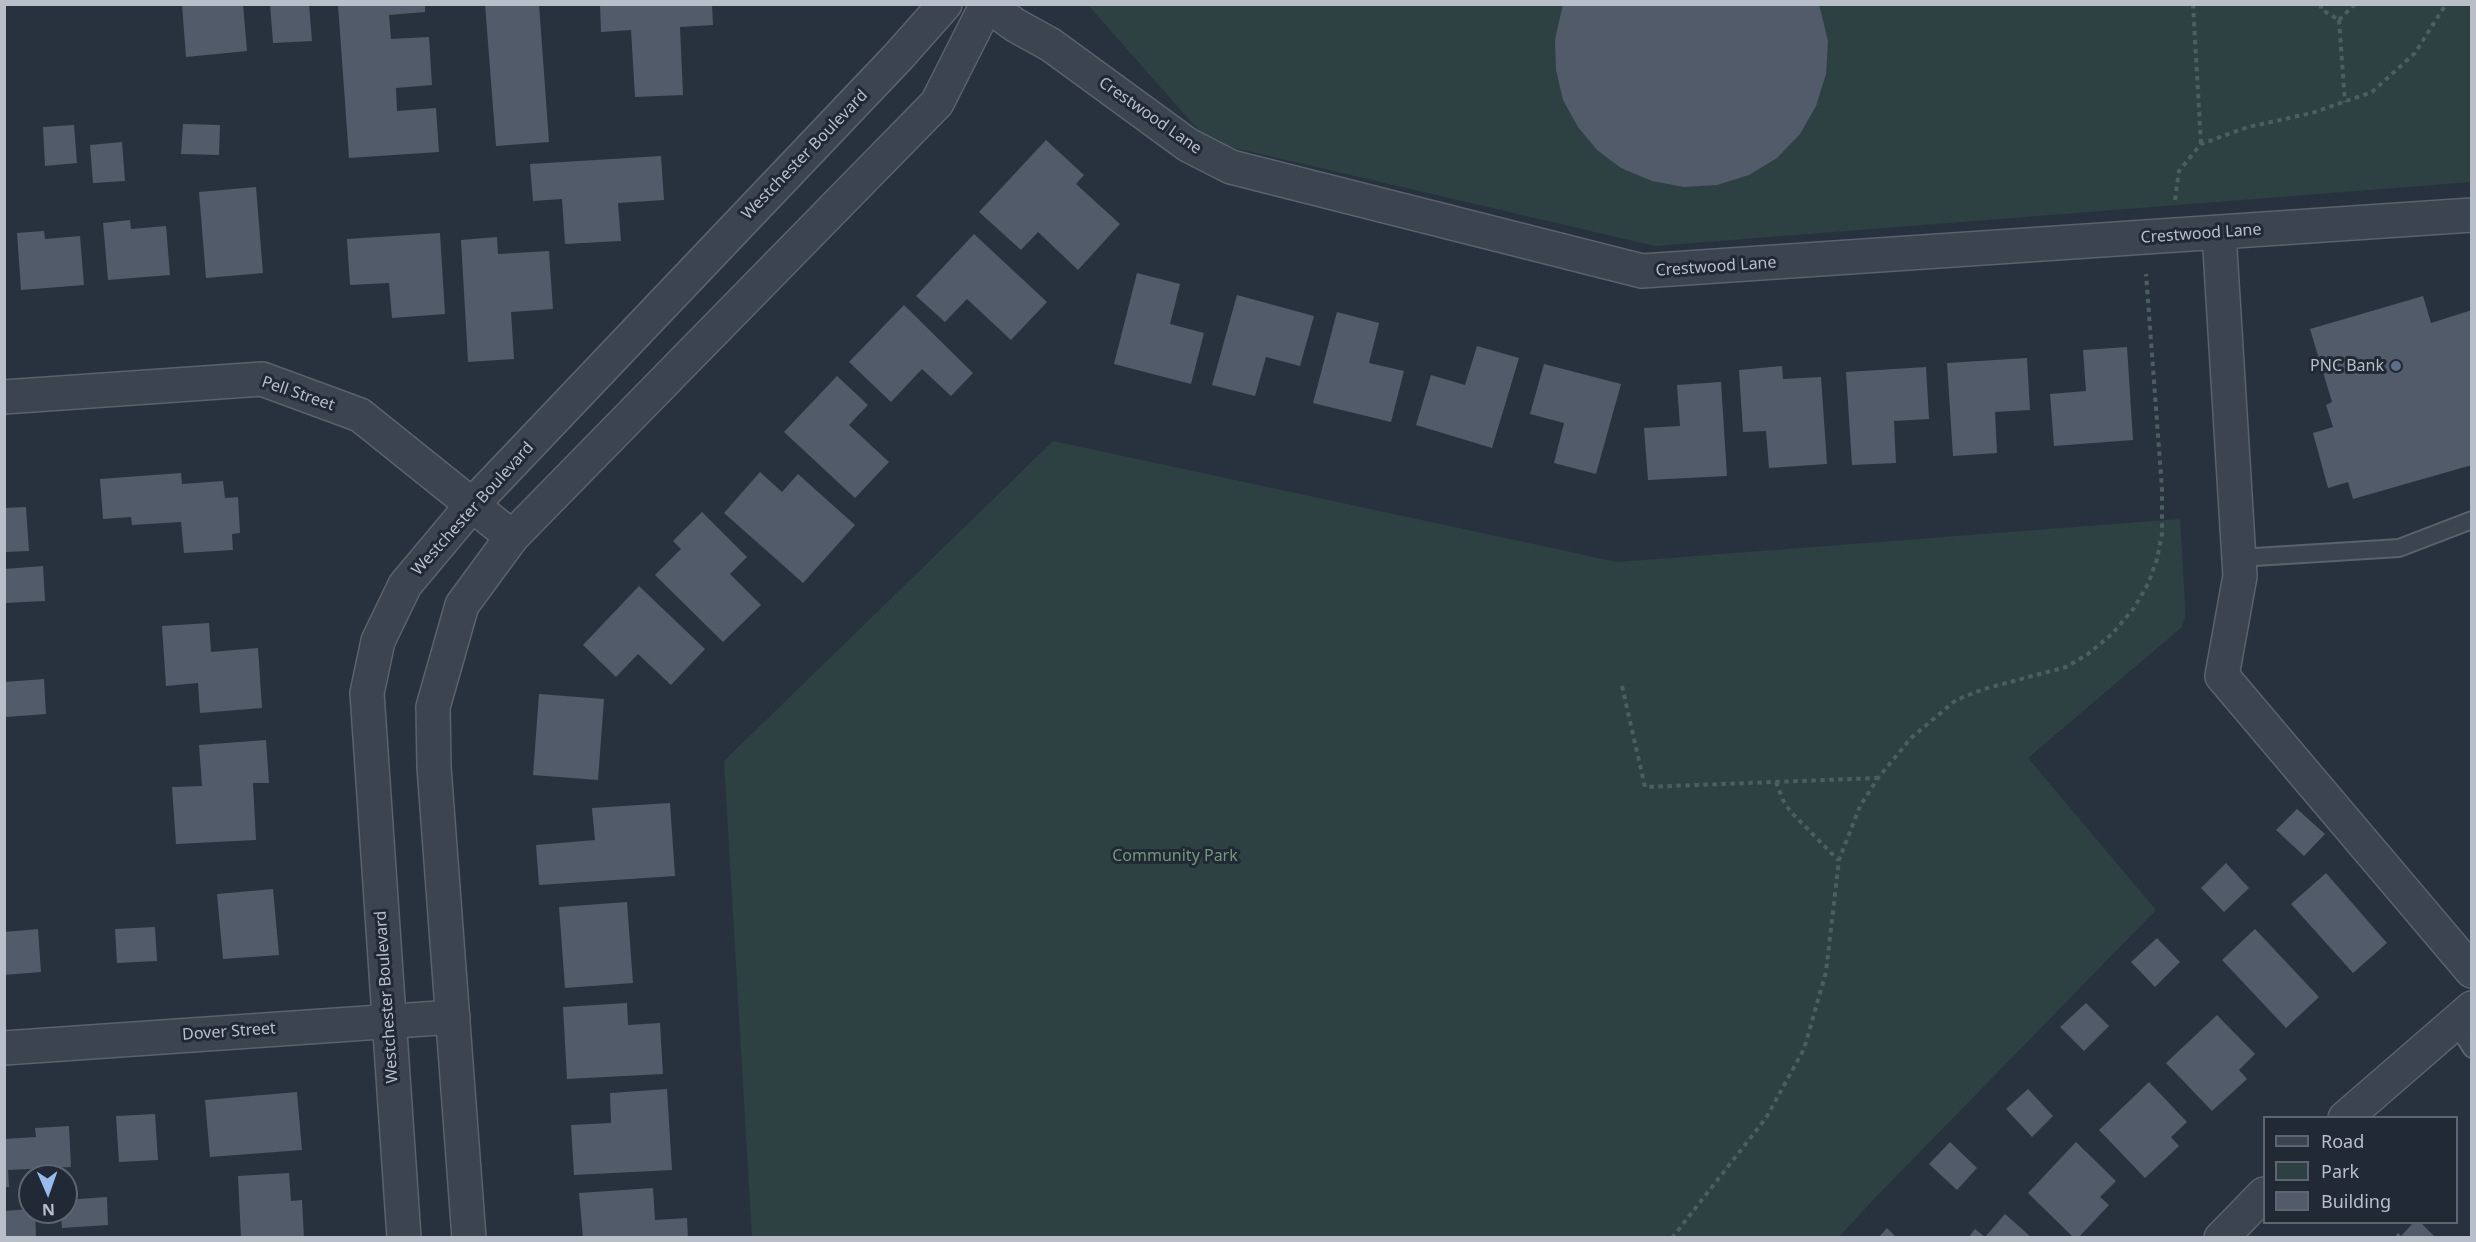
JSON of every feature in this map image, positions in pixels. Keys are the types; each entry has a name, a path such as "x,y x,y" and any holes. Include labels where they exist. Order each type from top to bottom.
{"street":[{"name":"Westchester Boulevard","path":"404,1238 367,693 378,641 405,585 472,505 898,57 945,4"},
{"name":"Crestwood Lane","path":"986,5 1077,63 1188,145 1231,167 1637,270 1655,271 2472,215"},
{"path":"469,1238 434,767 433,707 462,604 512,537 937,103 986,5"},
{"path":"2219,233 2240,576 2222,676 2472,971"},
{"name":"Pell Street","path":"4,397 262,379 360,415 512,537"},
{"name":"Dover Street","path":"4,1048 453,1017"},
{"path":"2348,1116 2466,1026"},
{"path":"2221,1238 2263,1196"}],"lane":[{"path":"2239,558 2399,548 2472,520"}],"path":[{"path":"2193,4 2201,144"},
{"path":"2321,4 2321,9 2339,20"},
{"path":"2345,102 2339,20 2355,4"},
{"path":"1672,1238 1766,1118 1804,1049 1826,972 1839,860 1860,806 1878,778 1911,738 1956,700 1984,689 2066,667 2088,654 2120,625 2134,608 2148,584 2157,560 2162,534 2162,489 2145,266 2175,215 2174,204 2179,171 2201,144 2248,127 2312,113 2372,92 2415,53 2446,4"},
{"path":"1622,686 1645,787 1878,778"},
{"path":"1776,782 1790,811 1839,860"}],"green space":[{"path":"1088,5 2471,5 2471,182 1655,246 1209,142"},
{"name":"Community Park","path":"1053,441 1617,562 2180,519 2185,604 2182,627 2028,758 2156,910 1839,1237 752,1237 724,761"}],"building":[{"path":"243,4 247,51 186,57 182,5"},
{"path":"270,4 309,4 312,41 273,43"},
{"path":"485,4 539,4 549,142 496,146"},
{"path":"600,4 712,4 713,25 680,27 683,95 635,97 631,30 601,32"},
{"path":"1563,4 1819,4 1828,41 1826,74 1816,106 1800,134 1777,158 1749,175 1717,185 1684,187 1652,181 1621,168 1597,150 1578,127 1563,100 1556,70 1555,40"},
{"path":"338,5 425,5 425,12 389,15 391,39 429,37 432,85 396,88 397,111 436,108 439,152 349,158"},
{"path":"183,124 220,125 219,155 181,154"},
{"path":"74,125 77,163 45,166 43,127"},
{"path":"1046,140 1084,175 1076,184 1120,224 1078,270 1038,232 1021,250 979,212"},
{"path":"122,142 125,181 93,183 90,145"},
{"path":"661,156 664,200 618,203 621,241 565,244 562,199 533,201 530,164"},
{"path":"256,187 263,273 206,278 199,192"},
{"path":"130,220 131,229 166,226 170,275 108,280 103,223"},
{"path":"44,231 45,239 80,236 84,285 21,290 17,233"},
{"path":"440,233 445,314 392,318 389,283 350,285 347,239"},
{"path":"974,234 1047,302 1011,340 967,299 945,322 916,296"},
{"path":"497,237 498,254 549,251 553,309 511,312 514,359 468,362 461,240"},
{"path":"1137,273 1180,284 1170,324 1204,333 1191,384 1114,364"},
{"path":"1237,295 1314,316 1300,366 1266,357 1255,396 1212,385"},
{"name":"PNC Bank","path":"2423,296 2431,323 2472,310 2472,465 2353,499 2348,482 2328,488 2313,433 2333,427 2326,405 2332,402 2310,329"},
{"path":"904,305 973,373 951,396 922,369 891,402 849,362"},
{"path":"1337,312 1379,323 1369,363 1404,371 1391,422 1313,403"},
{"path":"1477,346 1519,358 1492,448 1416,425 1431,375 1465,385"},
{"path":"2127,347 2133,440 2054,446 2050,394 2086,391 2083,350"},
{"path":"2027,358 2030,410 1995,412 1997,453 1953,456 1947,363"},
{"path":"1544,364 1621,384 1596,474 1554,463 1564,423 1530,414"},
{"path":"1782,366 1783,379 1821,377 1827,464 1769,468 1766,431 1743,432 1739,370"},
{"path":"1926,367 1929,419 1894,421 1896,463 1852,465 1846,372"},
{"path":"837,376 868,405 849,425 889,462 855,498 784,432"},
{"path":"1721,382 1727,476 1648,480 1644,428 1680,426 1677,385"},
{"path":"760,472 782,492 798,474 855,525 803,583 724,513"},
{"path":"181,473 182,484 223,481 225,498 238,497 240,533 232,534 233,550 184,553 181,522 132,525 131,517 103,519 100,479"},
{"path":"26,507 29,551 4,552 4,508"},
{"path":"702,512 747,557 730,574 761,605 723,642 655,575 681,549 673,541"},
{"path":"43,566 45,601 5,603 4,569"},
{"path":"639,586 705,649 671,685 638,654 616,677 583,645"},
{"path":"209,623 211,652 258,648 262,708 200,713 198,683 166,686 162,626"},
{"path":"44,679 46,714 6,717 4,682"},
{"path":"539,694 604,699 598,780 533,775"},
{"path":"266,740 269,783 253,783 256,840 176,844 172,787 202,786 199,745"},
{"path":"670,803 675,876 539,885 536,845 595,840 592,808"},
{"path":"2297,809 2325,834 2304,856 2276,830"},
{"path":"2226,863 2249,888 2224,912 2201,888"},
{"path":"2326,873 2387,943 2353,973 2291,904"},
{"path":"273,889 279,955 223,959 217,894"},
{"path":"627,902 633,983 565,988 559,907"},
{"path":"155,927 157,961 117,963 115,929"},
{"path":"38,929 41,972 4,975 4,932"},
{"path":"2255,929 2319,997 2286,1028 2222,960"},
{"path":"2157,938 2180,962 2155,987 2131,962"},
{"path":"627,1003 628,1025 660,1023 663,1074 567,1079 563,1007"},
{"path":"2086,1003 2109,1026 2084,1051 2060,1027"},
{"path":"2217,1015 2255,1054 2239,1070 2247,1079 2212,1111 2166,1063"},
{"path":"2149,1082 2187,1122 2171,1137 2179,1146 2145,1178 2099,1130"},
{"path":"667,1089 672,1170 574,1175 571,1125 611,1123 610,1093"},
{"path":"2028,1089 2053,1116 2032,1137 2006,1109"},
{"path":"297,1092 302,1150 210,1157 205,1100"},
{"path":"155,1114 158,1160 119,1162 116,1116"},
{"path":"69,1126 71,1164 18,1164 18,1170 8,1170 9,1187 4,1187 4,1139 36,1137 35,1128"},
{"path":"1950,1142 1977,1168 1957,1190 1929,1164"},
{"path":"2076,1142 2116,1181 2100,1197 2109,1205 2078,1238 2074,1238 2028,1193"},
{"path":"289,1173 291,1201 302,1200 304,1238 241,1238 238,1176"},
{"path":"653,1188 655,1220 687,1218 688,1238 583,1238 579,1193"},
{"path":"107,1197 108,1225 62,1228 62,1224 78,1224 78,1199"},
{"path":"18,1210 18,1224 35,1224 36,1238 4,1238 4,1211"},
{"path":"2005,1214 2032,1238 1968,1238 1975,1229 1985,1237"},
{"path":"2412,1224 2422,1224 2436,1238 2394,1238 2398,1233 2401,1236"},
{"path":"1887,1228 1897,1238 1878,1238"}],"place":[{"name":"PNC Bank","path":"2396,366"}]}
